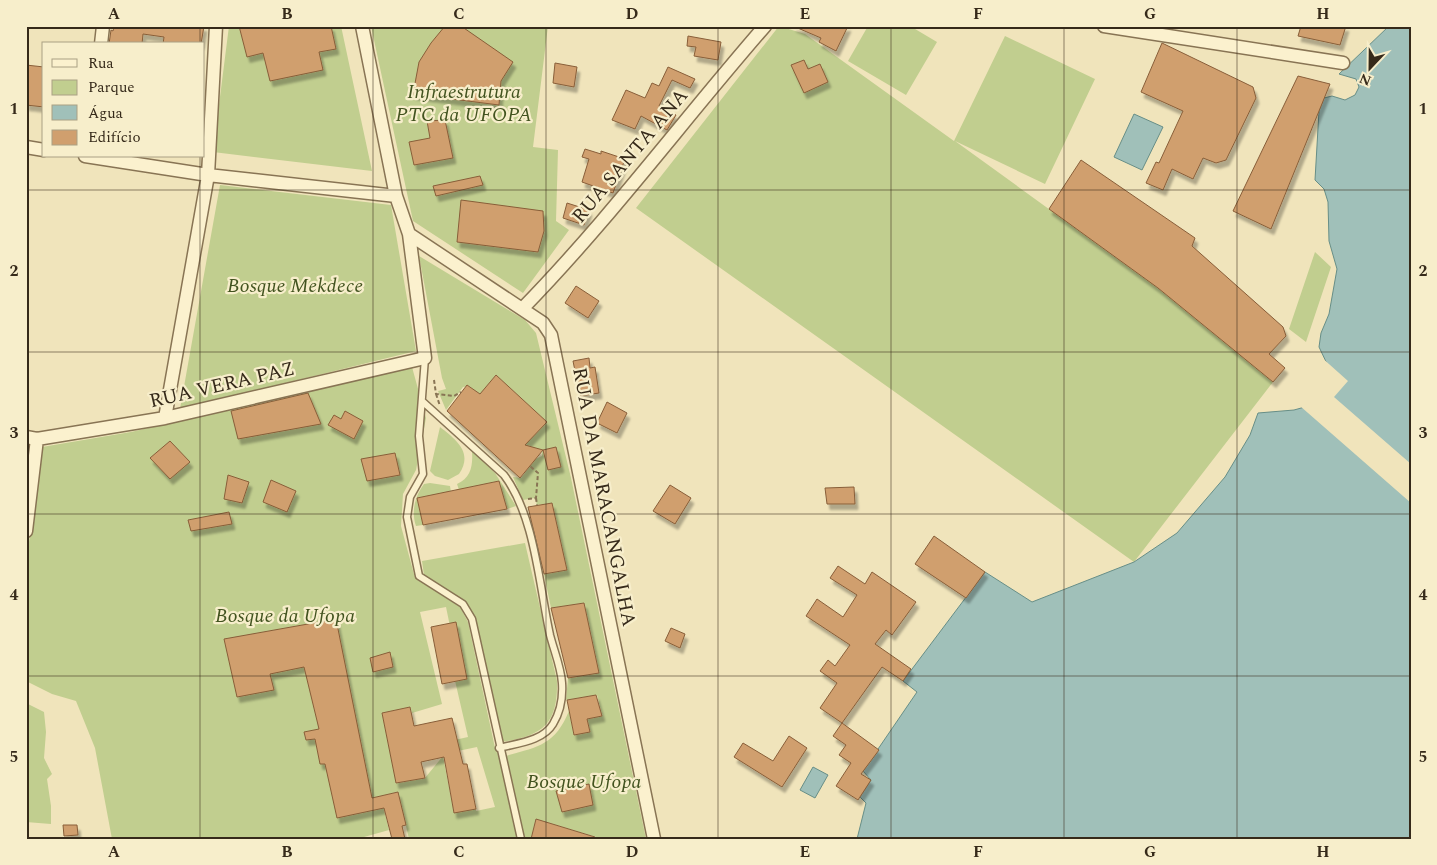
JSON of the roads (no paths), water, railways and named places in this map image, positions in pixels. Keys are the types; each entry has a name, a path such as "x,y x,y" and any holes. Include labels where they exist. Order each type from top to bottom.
{"street":[{"path":"101,42 103,26"},
{"path":"165,418 208,175 216,26"},
{"path":"362,26 372,66 396,196 409,234 425,358"},
{"name":"RUA SANTA ANA","path":"522,308 619,200 764,26"},
{"path":"1104,26 1343,63"},
{"path":"26,147 42,150"},
{"path":"99,158 208,175 396,196"},
{"name":"RUA DA MARACANGALHA","path":"409,234 548,326 554,343 654,839"},
{"name":"RUA VERA PAZ","path":"32,438 165,418 425,358"},
{"path":"26,531 32,438"}],"lane":[{"path":"425,358 419,436 423,474 410,497 407,517 419,576 463,604 472,619 499,748 521,839"},
{"path":"422,401 504,475 520,501 533,549 562,680 561,704 552,726 541,736 499,748"}],"water":[{"path":"1389,26 1411,26 1411,839 857,839 866,803 860,797 871,780 863,771 917,692 903,681 985,572 1032,602 1134,562 1177,533 1225,477 1250,435 1258,413 1294,410 1312,405 1329,385 1330,370 1319,347 1321,333 1329,314 1337,269 1329,241 1328,202 1324,189 1315,180 1319,111 1324,98 1332,96 1345,100 1355,95 1359,87 1356,79 1339,74"},
{"path":"1134,114 1163,127 1142,170 1114,157"},
{"path":"813,767 828,775 815,798 800,790"}],"park label":[{"name":"Infraestrutura PTC da UFOPA","path":"464,104"},
{"name":"Bosque Mekdece","path":"295,286"},
{"name":"Bosque da Ufopa","path":"285,616"},
{"name":"Bosque Ufopa","path":"584,782"}]}
